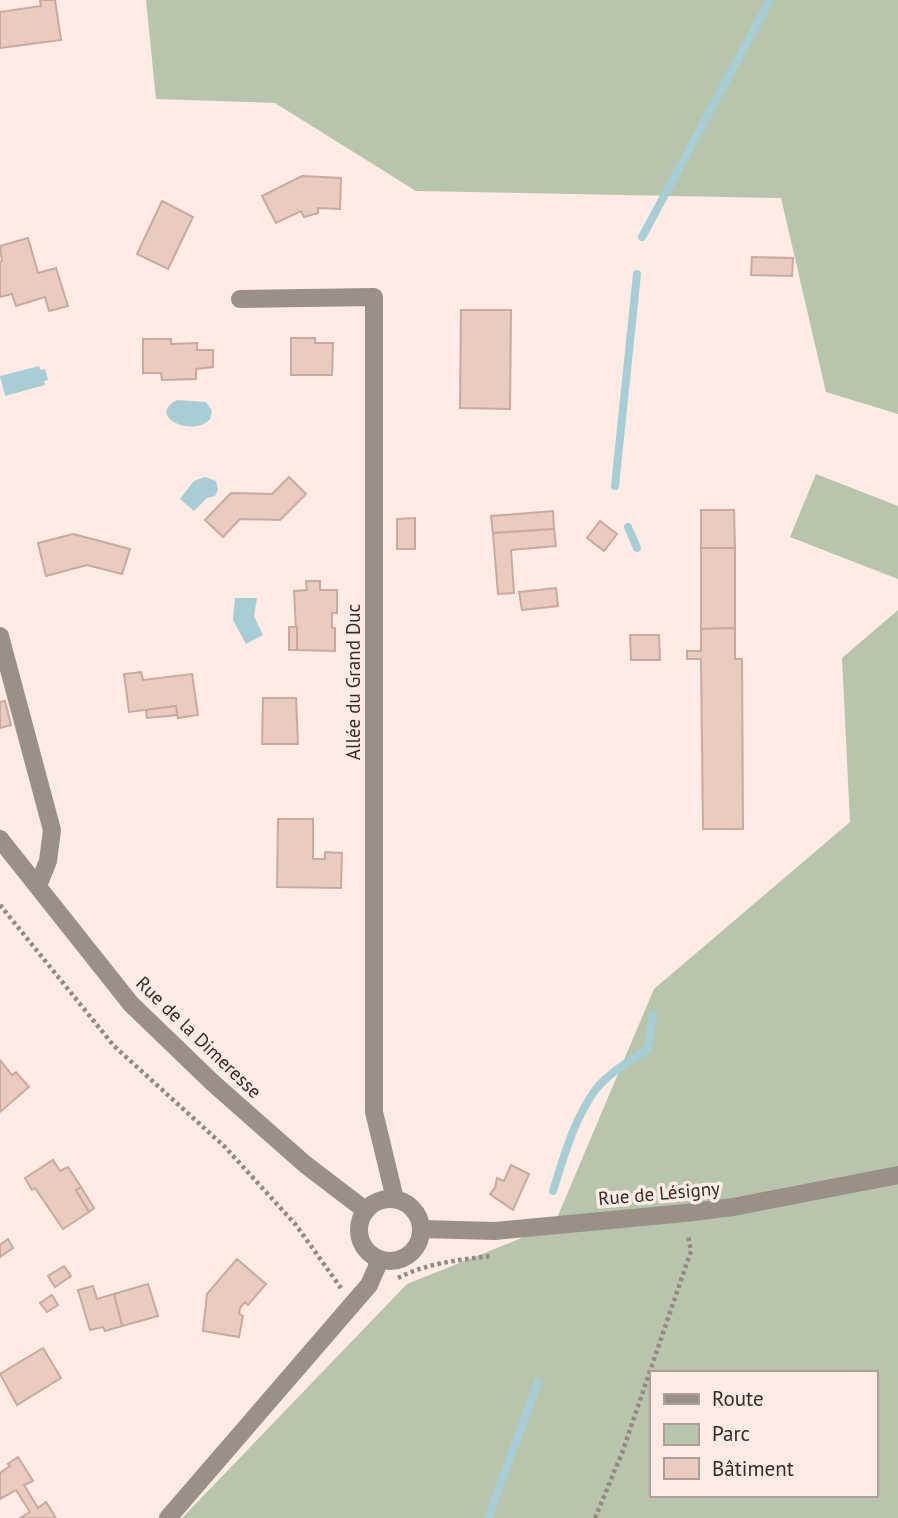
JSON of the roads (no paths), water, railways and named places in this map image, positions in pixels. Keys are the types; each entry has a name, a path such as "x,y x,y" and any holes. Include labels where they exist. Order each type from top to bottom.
{"street":[{"name":"Allée du Grand Duc","path":"240,299 374,297 374,1112 395,1199"},
{"path":"0,636 52,830 48,861 38,886"},
{"name":"Rue de la Dimeresse","path":"0,839 131,1004 213,1083 306,1165 365,1210"},
{"name":"Rue de Lésigny","path":"422,1229 495,1231 685,1213 733,1207 898,1175"},
{"path":"395,1199 406,1202 414,1210 422,1229 418,1244 409,1255 395,1261 380,1260 364,1248 358,1229 365,1210 379,1200 395,1199"},
{"path":"168,1518 369,1285 380,1260"}],"water":[{"path":"39,366 41,370 45,369 48,380 44,381 45,385 5,396 0,376"},
{"path":"177,400 206,402 212,411 210,419 194,426 176,423 166,413 169,406"},
{"path":"205,477 216,481 218,490 215,496 207,498 194,511 180,499 194,481"},
{"path":"235,598 257,598 254,616 263,635 246,644 233,620"}],"waterway":[{"path":"642,237 770,0"},
{"path":"615,486 637,274"},
{"path":"628,527 637,548"},
{"path":"553,1191 570,1138 588,1101 607,1078 648,1049 653,1015"},
{"path":"488,1518 538,1382"}]}
